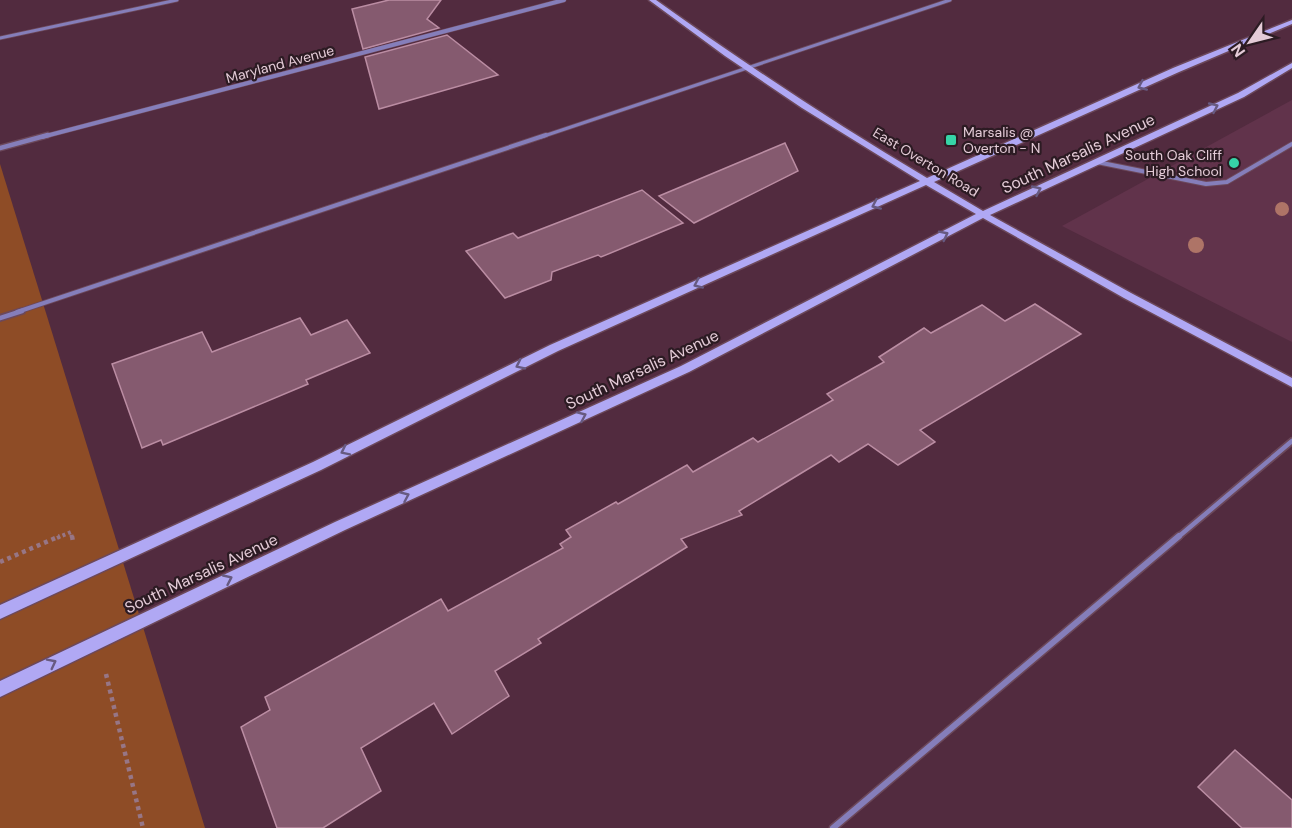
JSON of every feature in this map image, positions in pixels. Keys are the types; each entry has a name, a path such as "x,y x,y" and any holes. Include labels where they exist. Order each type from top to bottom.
{"main road":[{"name":"East Overton Road","path":"652,0 805,107 930,182 1292,383"},
{"name":"South Marsalis Avenue","path":"0,612 317,466 554,348 930,182 1176,70 1292,22"},
{"name":"South Marsalis Avenue","path":"0,689 340,526 685,369 984,214 1240,95 1292,65"}],"street":[{"name":"Maryland Avenue","path":"0,148 564,0"}],"lane":[{"path":"0,38 177,0"},
{"path":"0,318 950,0"},
{"path":"1097,162 1184,182 1206,184 1227,182 1292,144"},
{"path":"833,828 1292,441"}],"path":[{"path":"0,562 71,532 76,551"},
{"path":"106,674 143,828"}],"shaded area":[{"name":"South Oak Cliff High School","path":"1292,100 1292,342 1062,226"},
{"path":"0,164 205,828 0,828"}],"building":[{"path":"389,0 441,0 427,19 439,28 363,49 352,9"},
{"path":"447,35 498,75 379,109 365,57"},
{"path":"785,143 798,171 694,223 659,196"},
{"path":"642,190 683,223 601,257 598,255 552,272 551,280 505,298 466,251 513,233 518,238"},
{"path":"1035,304 1081,334 920,430 935,442 898,465 868,444 839,462 831,455 739,511 742,515 681,539 687,547 538,639 541,643 495,671 509,696 452,734 434,703 361,748 381,791 323,828 277,828 241,727 270,710 265,697 441,599 448,611 563,548 560,544 571,537 566,530 687,465 693,472 753,438 758,442 833,400 827,394 884,362 879,357 924,328 931,333 982,305 1005,321"},
{"path":"300,318 311,335 347,320 370,353 306,380 308,384 163,445 161,440 142,448 112,364 202,332 212,352"},
{"path":"1235,750 1292,800 1292,828 1242,828 1198,787"}],"place":[{"name":"Marsalis @ Overton - N","path":"951,140"},
{"name":"South Oak Cliff High School","path":"1234,163"}]}
